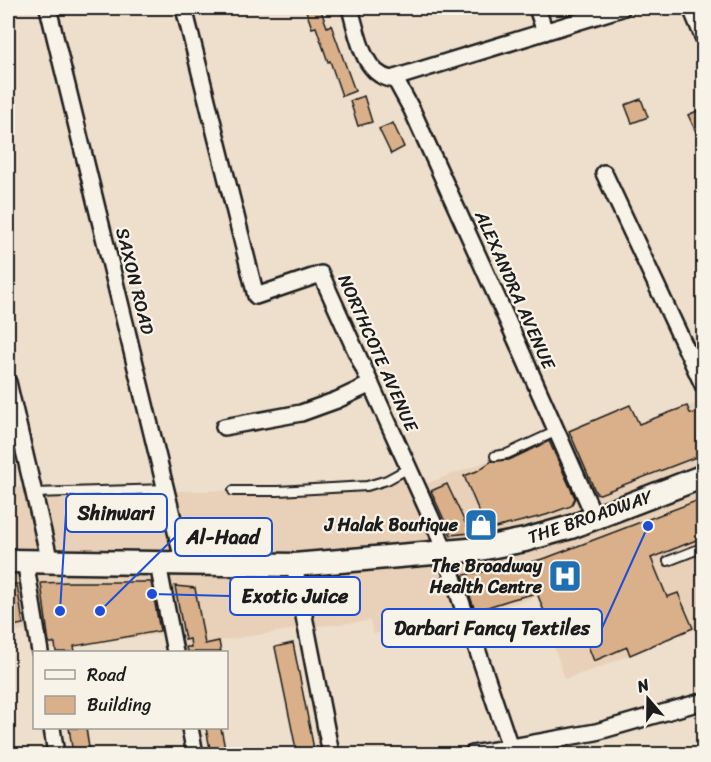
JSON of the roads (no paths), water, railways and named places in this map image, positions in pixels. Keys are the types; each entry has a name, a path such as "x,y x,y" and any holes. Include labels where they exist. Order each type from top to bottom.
{"main road":[{"name":"THE BROADWAY","path":"16,561 294,565 444,553 525,540 595,518 704,476"}],"street":[{"name":"SAXON ROAD","path":"48,8 184,564"},
{"name":"NORTHCOTE AVENUE","path":"184,8 256,296 321,274 438,532 510,747"},
{"path":"350,8 368,62 381,76 395,79 622,8"},
{"path":"537,8 545,32"},
{"path":"691,8 704,39"},
{"name":"ALEXANDRA AVENUE","path":"395,79 412,110 595,518"},
{"path":"604,173 704,387"},
{"path":"8,382 50,561"},
{"path":"224,427 301,413 371,384"},
{"path":"16,561 40,651"},
{"path":"158,564 175,651"},
{"path":"294,565 331,754"},
{"path":"472,754 596,732 704,701"},
{"path":"52,729 57,754"},
{"path":"190,729 195,754"}],"lane":[{"path":"495,456 507,454 557,431"},
{"path":"233,491 368,486 387,480 409,468"},
{"path":"34,493 167,489"},
{"path":"668,561 704,547"}],"place":[{"name":"J Halak Boutique","path":"481,525"},
{"name":"Darbari Fancy Textiles","path":"648,526"},
{"name":"The Broadway Health Centre","path":"565,576"},
{"name":"Exotic Juice","path":"152,594"},
{"name":"Shinwari","path":"60,611"},
{"name":"Al-Haad","path":"100,611"}]}
